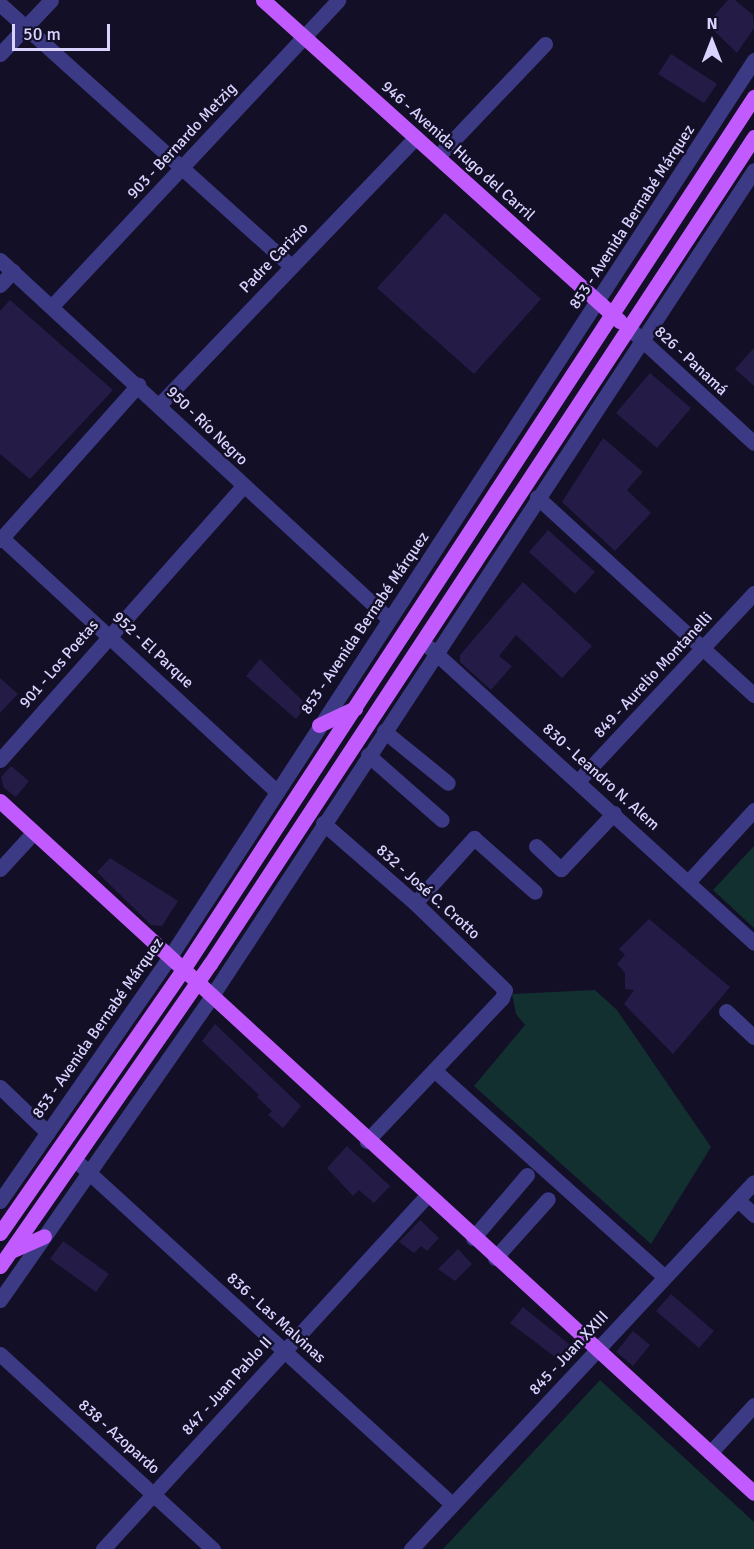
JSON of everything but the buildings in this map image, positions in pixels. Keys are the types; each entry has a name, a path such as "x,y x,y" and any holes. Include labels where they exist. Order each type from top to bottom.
{"main road":[{"name":"946 - Avenida Hugo del Carril","path":"263,0 630,329"},
{"path":"0,1233 182,971 752,103"},
{"path":"0,1266 196,984 420,642 630,329 754,137"},
{"path":"319,725 355,708"},
{"path":"0,801 196,984 754,1493"},
{"path":"11,1251 44,1236"}],"street":[{"path":"0,54 51,0"},
{"name":"903 - Bernardo Metzig","path":"52,306 338,0"},
{"path":"0,4 291,266"},
{"path":"438,156 544,44"},
{"name":"853 - Avenida Bernabé Márquez","path":"0,1201 169,958 319,725 599,303 754,60"},
{"name":"Padre Carizio","path":"159,405 416,137"},
{"path":"0,1300 211,997 537,497 643,341 754,170"},
{"name":"950 - Río Negro","path":"0,260 389,619"},
{"path":"0,285 13,271"},
{"name":"826 - Panamá","path":"630,329 754,443"},
{"path":"1,539 138,385"},
{"name":"901 - Los Poetas","path":"0,760 110,633 243,486"},
{"path":"537,497 754,695"},
{"name":"952 - El Parque","path":"1,539 110,633 276,791"},
{"name":"849 - Aurelio Montanelli","path":"578,781 754,593"},
{"name":"830 - Leandro N. Alem","path":"420,642 437,653 754,943"},
{"path":"384,732 448,783"},
{"path":"368,755 442,820"},
{"path":"688,882 754,810"},
{"path":"536,846 561,869 614,813"},
{"name":"832 - José C. Crotto","path":"323,823 415,903 505,990 502,998 434,1070"},
{"path":"0,869 34,832"},
{"path":"415,903 474,838 535,892"},
{"path":"726,1011 753,1035"},
{"path":"368,1141 434,1070 665,1277"},
{"path":"0,1087 48,1132"},
{"name":"836 - Las Malvinas","path":"74,1159 452,1504"},
{"path":"473,1238 527,1175"},
{"name":"845 - Juan XXIII","path":"411,1549 754,1182"},
{"name":"847 - Juan Pablo II","path":"103,1549 284,1349 427,1196"},
{"path":"495,1258 548,1199"},
{"path":"738,1200 754,1215"},
{"name":"838 - Azopardo","path":"0,1354 213,1549"},
{"path":"710,1453 754,1405"}],"green space":[{"path":"754,846 754,928 713,890"},
{"path":"595,990 617,1010 711,1147 651,1244 474,1086 525,1025 516,1014 512,994"},
{"path":"600,1380 754,1522 754,1549 443,1549"}]}
